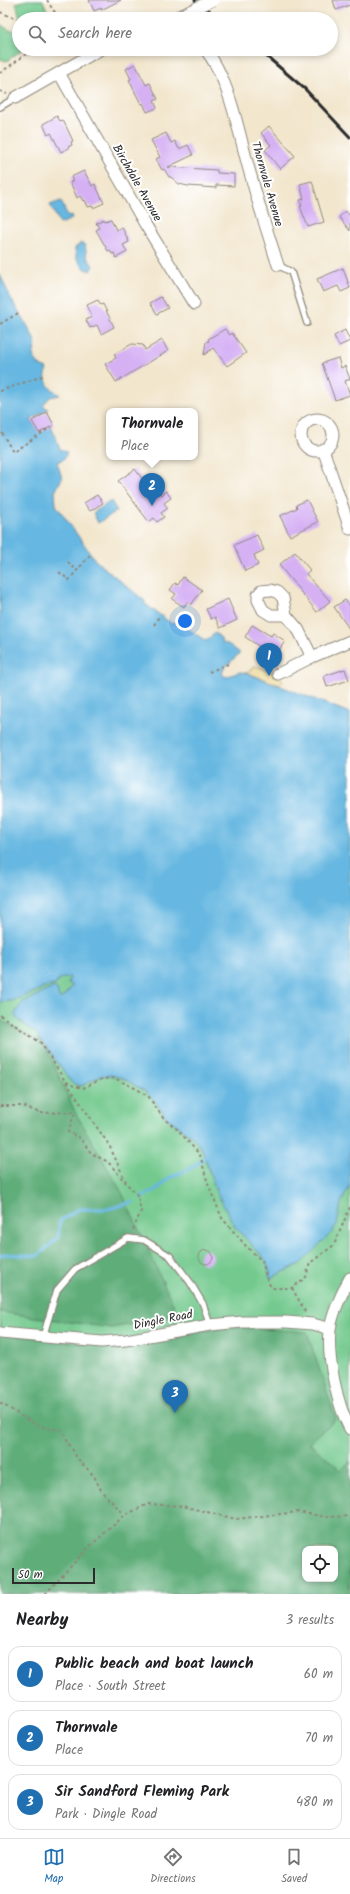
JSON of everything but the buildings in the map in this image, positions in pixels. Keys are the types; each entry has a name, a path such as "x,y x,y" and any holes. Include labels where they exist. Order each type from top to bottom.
{"street":[{"path":"189,12 213,0"},
{"path":"15,98 89,56"},
{"name":"Thornvale Avenue","path":"211,56 214,60 228,96 278,265"},
{"name":"Birchdale Avenue","path":"59,73 145,224 194,304"},
{"path":"323,449 350,529"},
{"path":"286,615 298,630 312,657"},
{"path":"278,674 312,657 350,641"},
{"path":"350,1278 343,1292 330,1329 329,1346 336,1388 345,1420 350,1429"},
{"name":"Dingle Road","path":"0,1332 102,1342 126,1340 210,1324 286,1322 313,1324 330,1329"}],"lane":[{"path":"0,107 15,98"},
{"name":"Thornvale Avenue","path":"278,265 291,272 307,323"},
{"path":"43,1337 57,1290 75,1269 128,1238 144,1240 170,1256 190,1282 203,1304 210,1324"}],"path":[{"path":"47,0 55,12"},
{"path":"0,12 12,17"},
{"path":"0,73 23,56"},
{"path":"0,324 20,312"},
{"path":"0,391 45,375"},
{"path":"2,433 13,452 51,427"},
{"path":"59,572 68,580 90,554"},
{"path":"68,562 77,571"},
{"path":"154,625 160,615"},
{"path":"209,672 228,664"},
{"path":"0,1015 41,1043 109,1145 127,1184"},
{"path":"65,1081 82,1088 102,1079 114,1078 137,1089 149,1098 163,1118 177,1129 201,1158 222,1218 246,1246 262,1261 268,1282 272,1288 292,1288 306,1277 310,1263 334,1245 350,1207"},
{"path":"0,1106 23,1106 40,1113 75,1112 68,1132 80,1138 91,1153 108,1162 138,1196 141,1210 128,1238"},
{"path":"292,1288 313,1324"},
{"path":"0,1403 20,1416 46,1428 62,1430 77,1458 94,1476 102,1492 125,1515"},
{"path":"45,1594 89,1547 125,1515 148,1504 182,1506 236,1519 298,1512 326,1517 350,1516"}],"green space":[{"path":"27,0 43,0 47,10 40,12 18,12 16,3"},
{"path":"0,24 12,30 12,56 14,56 7,61 0,59"},
{"path":"67,976 71,978 68,983 73,985 62,998 59,998 57,989 54,987 22,1004 15,1014 18,1020 36,1033 72,1083 81,1086 101,1076 110,1075 123,1078 146,1092 156,1102 167,1118 192,1136 202,1149 215,1189 236,1228 266,1260 269,1276 271,1278 300,1264 332,1232 337,1224 341,1203 350,1185 350,1594 0,1594 0,1002 16,1000 55,985 60,979"},
{"path":"0,1020 44,1043 75,1112 122,1193 178,1315 112,1328 0,1312"},
{"path":"234,1327 307,1332 336,1419 309,1443 341,1470 350,1461 350,1594 0,1594 0,1334 92,1344 127,1346 196,1332"}],"sand":[{"path":"255,666 278,674 283,681 280,685 247,673"}],"water":[{"path":"61,201 68,217 71,216 72,219 60,224 50,205"},
{"path":"81,243 85,245 87,257 93,266 90,271 81,265 76,255 75,248"},
{"path":"0,274 10,297 30,330 36,344 33,356 40,366 47,369 46,381 53,390 60,395 50,397 43,405 48,409 31,420 39,432 51,426 60,449 67,452 64,459 57,462 62,478 55,492 56,505 96,561 145,601 144,603 172,624 175,621 179,623 206,641 215,633 221,638 222,643 228,644 240,653 225,667 222,673 225,677 240,672 247,673 350,713 350,1185 341,1203 337,1224 332,1232 300,1264 271,1278 266,1260 236,1228 217,1193 202,1149 192,1136 167,1118 156,1102 146,1092 123,1078 110,1075 101,1076 81,1086 72,1083 36,1033 16,1018 15,1014 22,1003 54,987 57,989 59,998 62,998 73,986 68,983 70,977 60,979 55,985 15,1000 0,1002"},
{"path":"111,501 117,511 98,523 93,513"}],"waterway":[{"path":"142,1197 157,1189 169,1178 193,1167 205,1157"},
{"path":"0,1256 5,1254 37,1256 58,1238 60,1221 79,1209 108,1209 133,1202"}],"railway":[{"path":"195,0 211,12"},
{"path":"266,56 305,89 350,137"}],"place":[{"name":"Thornvale","path":"152,506"},
{"name":"Public beach and boat launch","path":"269,676"},
{"name":"Sir Sandford Fleming Park","path":"175,1413"}]}
